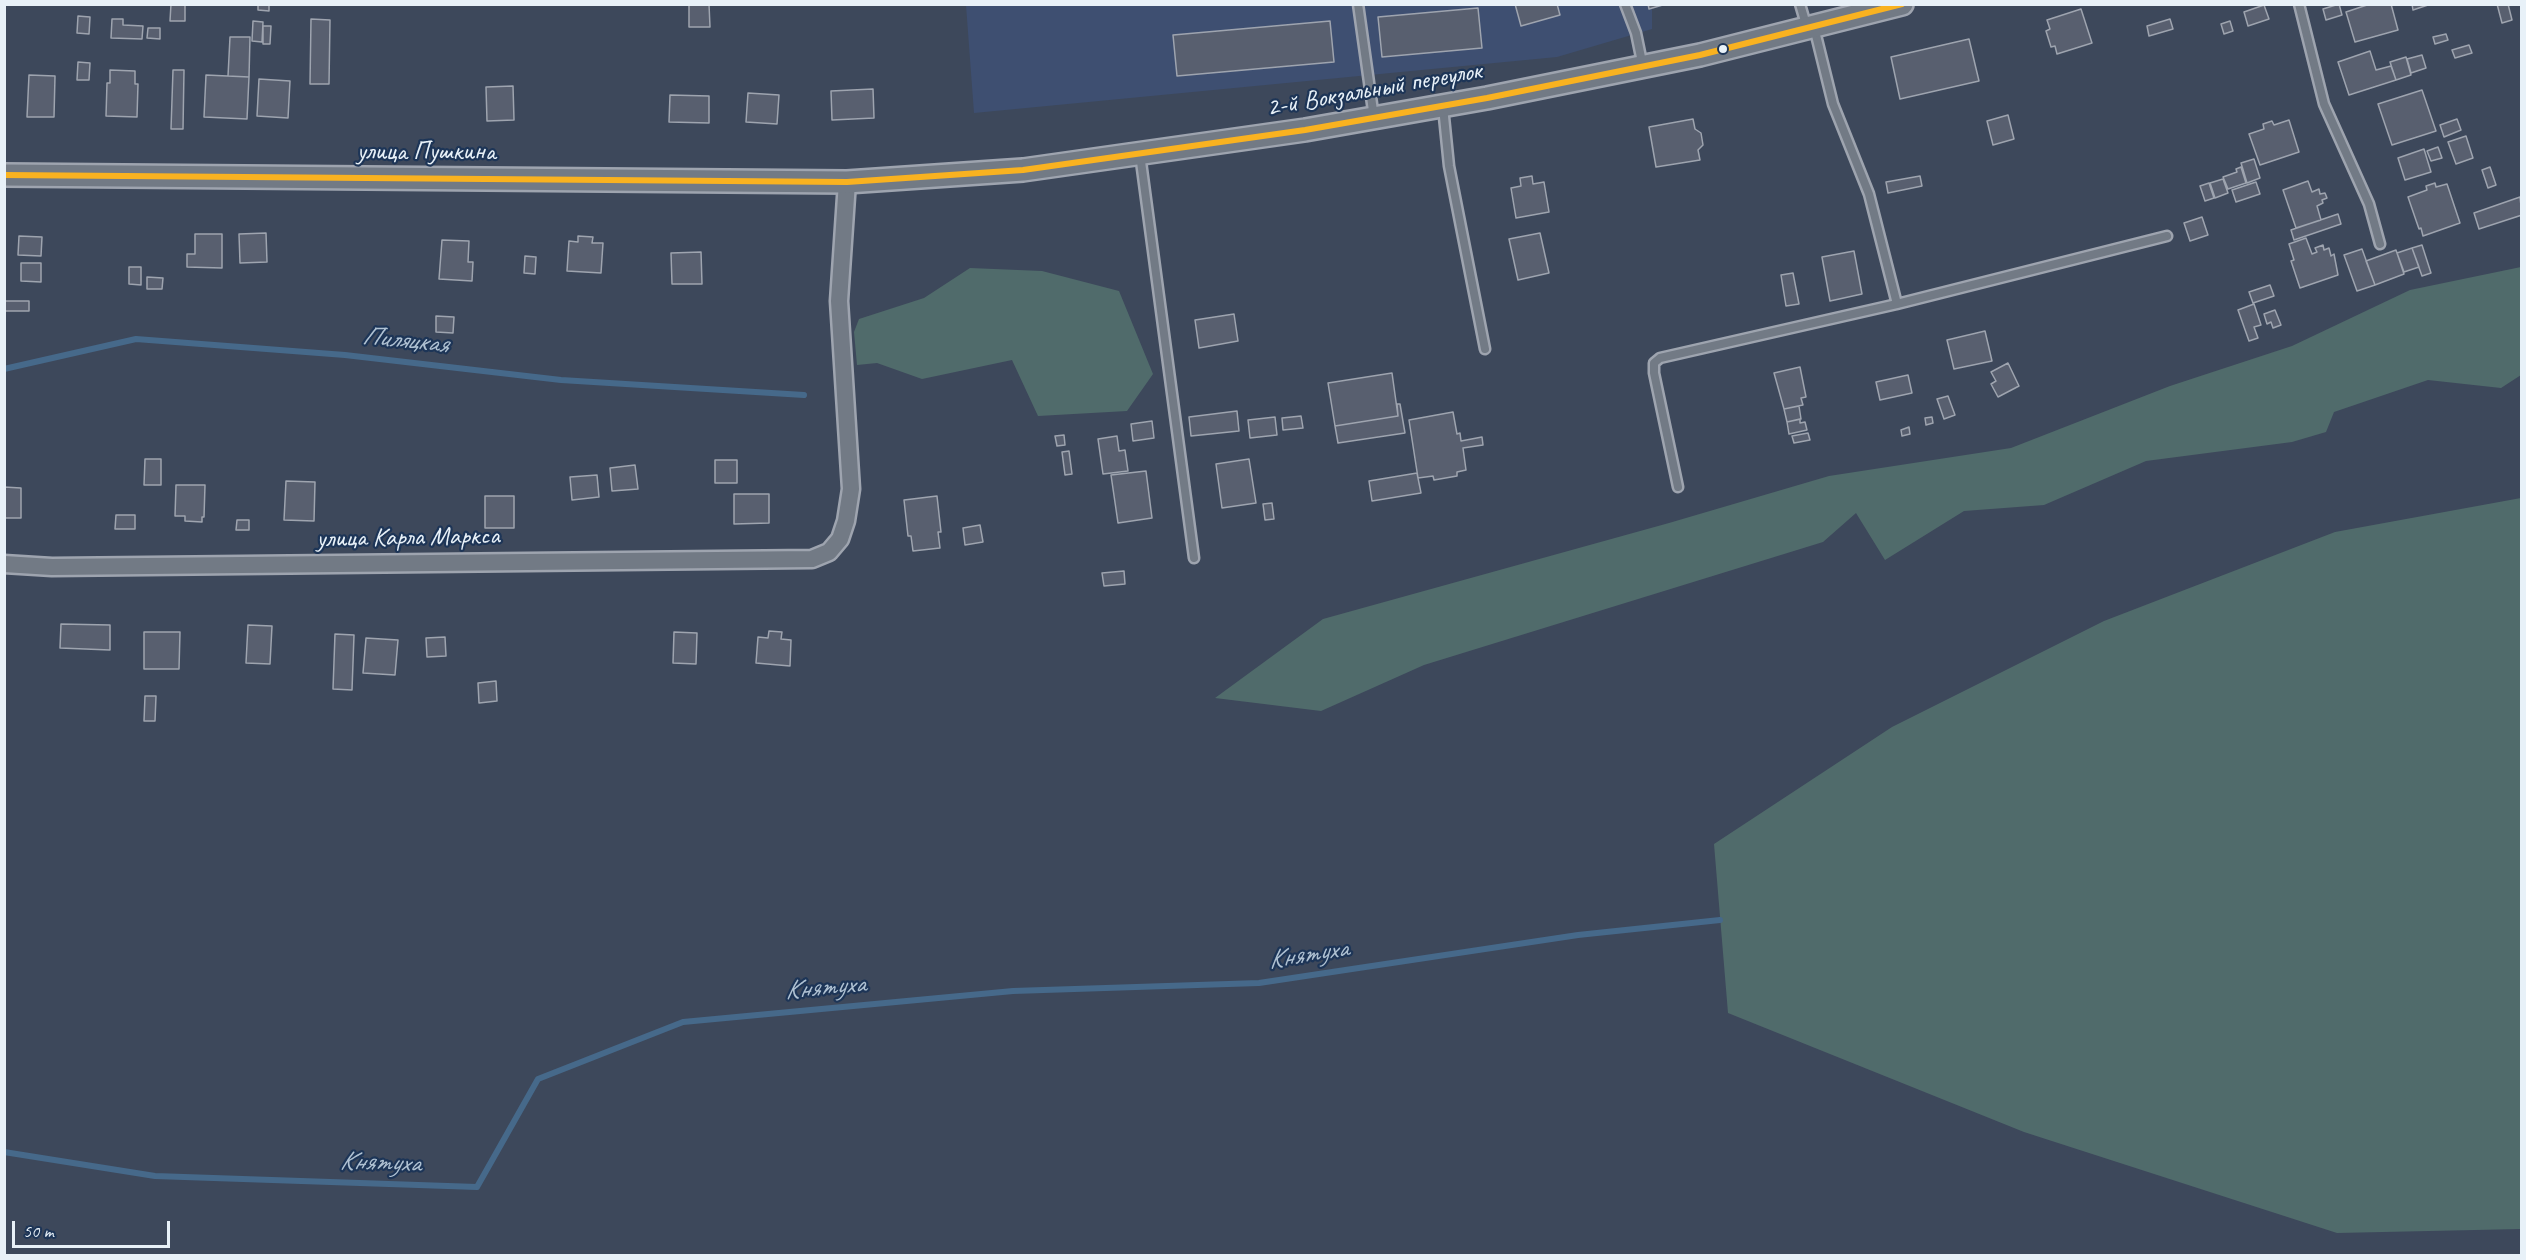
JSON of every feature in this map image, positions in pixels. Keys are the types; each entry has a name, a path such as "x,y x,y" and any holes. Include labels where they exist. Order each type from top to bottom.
{"street":[{"name":"2-й Вокзальный переулок","path":"847,182 1023,170 1374,118 1643,67 1811,28 1902,4"},
{"name":"улица Пушкина","path":"4,175 847,182"},
{"name":"улица Карла Маркса","path":"4,564 134,566 812,559 829,552 840,538 846,521 850,489 839,301 847,182"}],"lane":[{"path":"1358,4 1374,118"},
{"path":"1625,4 1636,33 1643,67"},
{"path":"1800,4 1811,28 1833,104 1869,194 1897,304"},
{"path":"2299,4 2324,104 2369,204 2380,244"},
{"path":"1443,106 1449,166 1485,349"},
{"path":"1140,154 1194,558"},
{"path":"1678,487 1654,374 1654,363 1660,357 1897,304 2168,236"}],"shaded area":[{"path":"966,5 1666,5 1652,9 1652,29 1557,57 974,113"}],"green space":[{"path":"2521,267 2521,375 2501,388 2428,380 2334,412 2326,432 2292,442 2146,461 2044,505 1964,511 1885,560 1856,513 1823,542 1424,665 1321,711 1215,698 1323,619 1829,476 2011,448 2170,386 2292,346 2410,290"},
{"path":"970,268 1042,271 1119,291 1153,374 1127,411 1038,416 1012,360 922,379 877,363 857,365 854,332 859,319 924,298"},
{"path":"2521,498 2521,1229 2337,1233 2024,1132 1728,1013 1714,844 1892,727 2104,621 2335,532"}],"building":[{"path":"171,4 185,4 185,21 170,21"},
{"path":"258,4 269,4 269,11 258,10"},
{"path":"689,4 709,4 710,27 689,27"},
{"path":"1515,4 1557,4 1560,15 1521,26"},
{"path":"1648,4 1666,4 1649,9"},
{"path":"2339,4 2342,15 2326,20 2323,9"},
{"path":"2370,4 2391,4 2398,30 2355,42 2346,12"},
{"path":"2412,4 2431,4 2413,10"},
{"path":"2497,4 2508,4 2512,20 2502,23"},
{"path":"2264,5 2269,19 2248,26 2244,12"},
{"path":"1478,8 1482,48 1382,57 1378,17"},
{"path":"2081,9 2092,43 2057,54 2055,46 2051,47 2046,31 2050,29 2047,20"},
{"path":"78,16 90,17 89,34 77,33"},
{"path":"112,19 123,19 123,25 143,26 142,39 111,38"},
{"path":"311,19 330,20 329,84 310,84"},
{"path":"2170,19 2173,29 2149,36 2147,26"},
{"path":"253,21 263,22 262,42 252,41"},
{"path":"1330,21 1334,62 1177,76 1173,35"},
{"path":"2230,21 2233,31 2224,34 2221,24"},
{"path":"263,26 271,26 270,44 263,44"},
{"path":"148,28 160,28 160,39 147,38"},
{"path":"2446,34 2448,40 2435,44 2433,37"},
{"path":"230,37 250,37 249,77 228,76"},
{"path":"1969,39 1979,81 1900,99 1891,57"},
{"path":"2469,45 2472,53 2455,58 2452,50"},
{"path":"2370,51 2376,70 2391,66 2396,80 2349,95 2338,62"},
{"path":"2422,55 2426,68 2411,73 2407,59"},
{"path":"2406,57 2411,75 2396,80 2390,62"},
{"path":"78,62 90,63 89,80 77,80"},
{"path":"110,70 135,71 135,84 138,84 137,117 106,116 107,83 110,83"},
{"path":"173,70 184,70 183,129 171,129"},
{"path":"29,75 55,76 54,117 27,117"},
{"path":"206,75 249,77 247,119 204,117"},
{"path":"259,79 290,81 288,118 257,116"},
{"path":"513,86 514,120 487,121 486,87"},
{"path":"873,89 874,118 832,120 831,91"},
{"path":"2422,90 2436,131 2392,145 2378,104"},
{"path":"748,93 779,95 777,124 746,122"},
{"path":"670,95 709,96 709,123 669,122"},
{"path":"2008,115 2014,139 1993,145 1987,121"},
{"path":"1693,119 1695,129 1701,133 1703,145 1698,150 1700,160 1656,167 1649,127"},
{"path":"2457,119 2461,130 2444,137 2440,125"},
{"path":"2289,120 2299,152 2260,165 2249,134 2264,129 2263,124 2272,121 2274,125"},
{"path":"2466,136 2473,158 2456,164 2448,142"},
{"path":"2438,147 2442,158 2431,161 2427,151"},
{"path":"2424,149 2431,172 2405,180 2398,158"},
{"path":"2254,159 2260,178 2247,183 2241,163"},
{"path":"2241,167 2246,183 2228,189 2223,177 2237,172 2236,169"},
{"path":"2490,167 2496,185 2488,188 2482,170"},
{"path":"1532,176 1533,184 1544,182 1549,212 1516,218 1511,188 1521,186 1520,178"},
{"path":"1920,176 1922,186 1888,193 1886,182"},
{"path":"2223,179 2228,193 2215,198 2210,183"},
{"path":"2308,181 2312,192 2319,189 2320,194 2325,193 2327,198 2317,206 2321,220 2296,228 2283,190"},
{"path":"2256,182 2260,194 2236,202 2232,190"},
{"path":"2209,183 2214,198 2205,201 2200,186"},
{"path":"2435,183 2436,187 2447,184 2460,223 2423,236 2408,197 2427,190 2426,186"},
{"path":"2520,197 2522,215 2479,229 2474,213"},
{"path":"2338,214 2341,224 2294,240 2291,230"},
{"path":"2202,217 2208,235 2190,241 2184,223"},
{"path":"266,233 267,262 240,263 239,234"},
{"path":"1540,233 1549,273 1518,280 1509,239"},
{"path":"195,234 222,234 222,268 187,267 187,254 195,254"},
{"path":"19,236 42,237 41,256 18,255"},
{"path":"578,236 593,237 592,243 603,243 601,273 567,271 569,241 578,242"},
{"path":"2306,238 2312,254 2317,252 2315,248 2323,245 2324,250 2329,248 2331,256 2334,254 2338,275 2300,288 2291,261 2294,260 2289,244"},
{"path":"442,240 469,241 468,262 473,262 472,281 439,279"},
{"path":"2422,245 2431,273 2422,276 2412,248"},
{"path":"2412,248 2419,267 2404,272 2397,253"},
{"path":"2362,249 2375,285 2357,291 2344,255"},
{"path":"2396,250 2404,274 2375,285 2366,261"},
{"path":"1854,251 1862,294 1830,301 1822,257"},
{"path":"701,252 702,284 672,284 671,253"},
{"path":"525,256 536,257 535,274 524,273"},
{"path":"21,263 41,263 41,282 21,281"},
{"path":"129,267 141,267 141,285 129,284"},
{"path":"1793,273 1799,304 1786,306 1781,275"},
{"path":"147,277 163,278 162,289 147,289"},
{"path":"2270,285 2274,296 2253,303 2249,292"},
{"path":"4,301 29,301 29,311 4,311"},
{"path":"2254,304 2261,325 2254,327 2258,338 2249,341 2238,310"},
{"path":"2275,310 2281,325 2273,328 2271,322 2267,324 2264,314"},
{"path":"1234,314 1238,341 1199,348 1195,320"},
{"path":"436,316 454,317 453,333 436,332"},
{"path":"1985,331 1992,361 1954,369 1947,340"},
{"path":"2008,363 2019,386 1998,397 1991,384 1996,381 1991,372"},
{"path":"1800,367 1806,397 1801,398 1803,405 1784,409 1774,373"},
{"path":"1392,373 1398,416 1335,426 1328,383"},
{"path":"1908,375 1912,393 1880,400 1876,382"},
{"path":"1948,396 1955,415 1944,419 1937,399"},
{"path":"1397,404 1400,404 1405,433 1338,443 1335,426 1398,416"},
{"path":"1799,406 1801,419 1787,422 1784,409"},
{"path":"1237,411 1239,431 1191,436 1189,417"},
{"path":"1453,412 1457,434 1460,433 1461,441 1482,437 1483,445 1463,448 1466,470 1457,472 1457,476 1434,480 1433,476 1418,478 1409,420"},
{"path":"1301,416 1303,428 1283,430 1282,418"},
{"path":"1275,417 1277,435 1250,438 1248,420"},
{"path":"1932,417 1933,423 1926,425 1925,418"},
{"path":"1800,419 1800,423 1805,422 1807,430 1789,434 1787,422"},
{"path":"1152,421 1154,438 1133,441 1131,424"},
{"path":"1909,427 1910,434 1902,436 1901,430"},
{"path":"1808,433 1810,440 1794,443 1792,436"},
{"path":"1064,435 1065,445 1057,446 1055,436"},
{"path":"1117,436 1119,451 1125,450 1128,471 1103,474 1098,439"},
{"path":"1069,451 1072,474 1065,475 1062,452"},
{"path":"145,459 161,459 161,485 144,485"},
{"path":"1249,459 1256,503 1222,508 1216,464"},
{"path":"715,460 737,460 737,483 715,483"},
{"path":"635,465 638,489 612,491 610,468"},
{"path":"1146,471 1152,518 1118,523 1111,475"},
{"path":"1417,473 1421,493 1372,501 1369,481"},
{"path":"597,475 599,497 572,500 570,477"},
{"path":"286,481 315,482 314,521 284,520"},
{"path":"176,485 205,485 202,522 185,521 185,516 175,516"},
{"path":"4,487 21,488 21,518 4,518"},
{"path":"734,494 769,494 769,523 734,524"},
{"path":"485,496 514,496 514,528 485,528"},
{"path":"937,496 941,532 938,532 940,548 913,551 911,536 908,536 904,500"},
{"path":"1272,503 1274,519 1265,520 1263,504"},
{"path":"116,515 135,515 135,529 115,529"},
{"path":"237,520 249,520 249,530 236,530"},
{"path":"980,525 983,542 965,545 963,528"},
{"path":"1124,571 1125,584 1104,586 1102,573"},
{"path":"61,624 110,625 110,650 60,648"},
{"path":"248,625 272,626 270,664 246,663"},
{"path":"769,631 782,632 781,639 791,640 790,666 756,663 758,637 768,638"},
{"path":"144,632 180,632 179,669 144,669"},
{"path":"674,632 697,633 696,664 673,663"},
{"path":"335,634 354,635 352,690 333,689"},
{"path":"445,637 446,656 427,657 426,638"},
{"path":"366,638 398,640 395,675 363,673"},
{"path":"496,681 497,701 479,703 478,683"},
{"path":"145,696 156,696 155,721 144,721"}],"waterway":[{"name":"Пиляцкая","path":"4,369 136,339 345,355 561,380 804,395"},
{"name":"Княтуха","path":"4,1152 155,1176 477,1187 538,1079 683,1022 1013,991 1259,983 1578,935 1720,920"}],"transit line":[{"path":"4,175 847,182 1023,170 1305,130 1487,98 1700,55 1902,4"}]}
